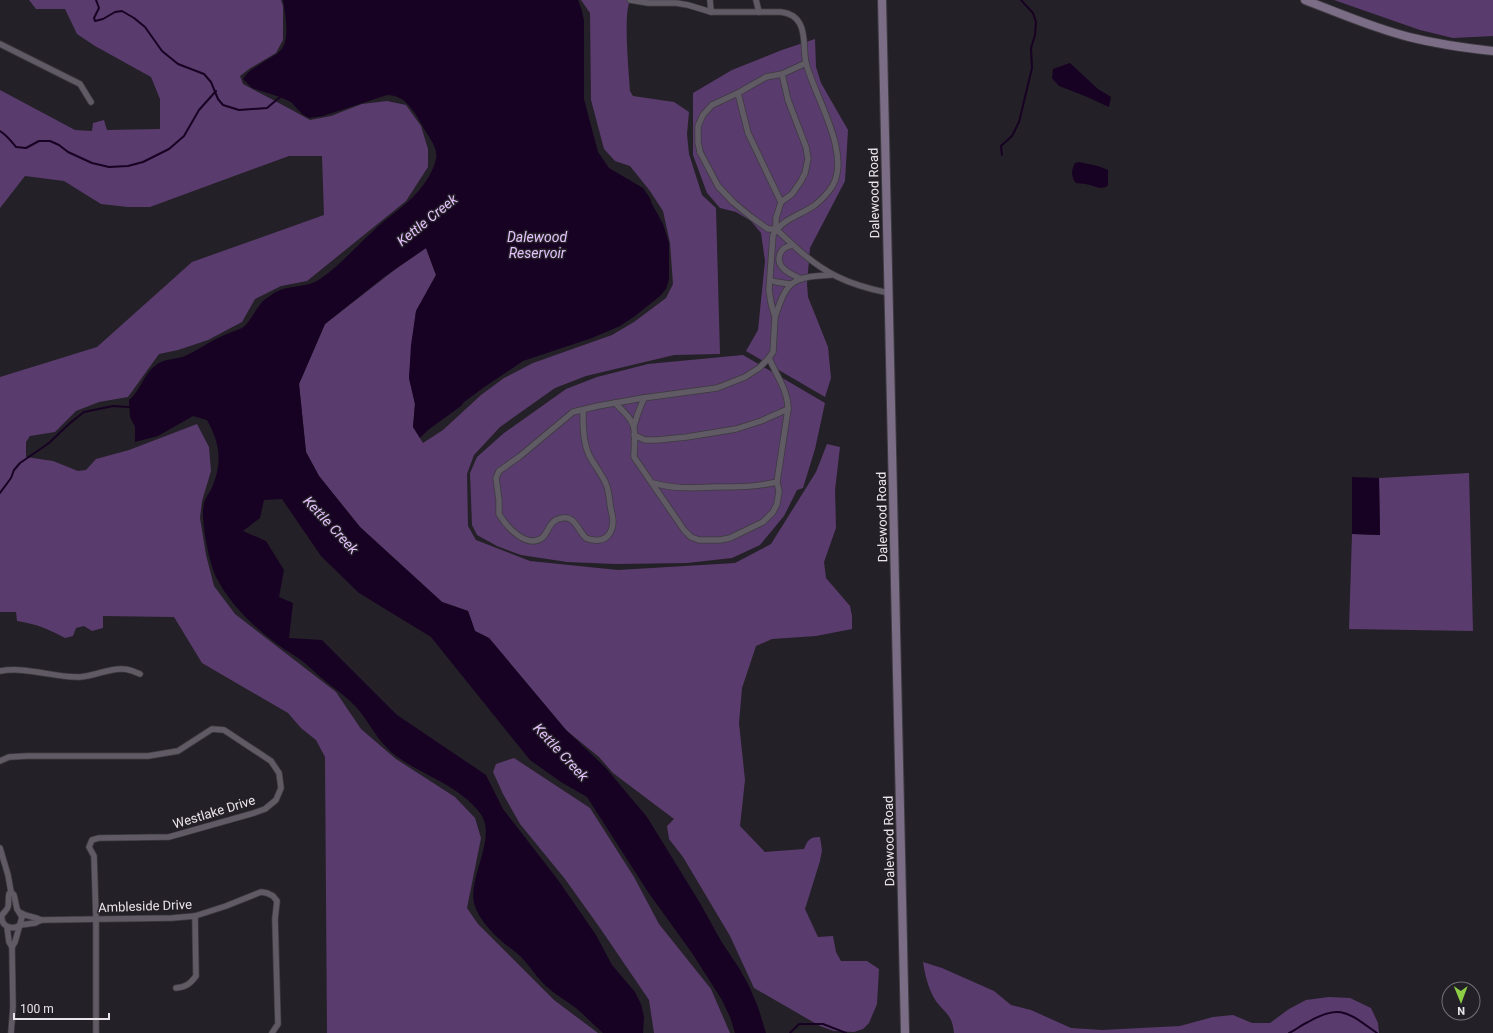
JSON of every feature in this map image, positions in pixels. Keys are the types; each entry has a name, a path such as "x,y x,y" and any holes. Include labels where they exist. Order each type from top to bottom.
{"main road":[{"name":"Dalewood Road","path":"882,0 906,1033"},
{"path":"1305,0 1368,25 1408,37 1447,45 1493,51"}],"street":[{"path":"630,0 654,4 676,3 711,12 788,13 797,18 803,32 806,63 832,132 838,160 837,176 833,185 815,205 792,217 776,229 768,229 733,202 718,186 700,152 698,142 698,126 703,115 712,105 766,78 782,74 806,63"},
{"path":"710,0 711,12"},
{"path":"756,0 760,12"},
{"path":"0,44 80,84 91,102"},
{"path":"775,317 771,303 770,280 773,235 776,229 776,218 781,202 792,194 801,181 805,173 808,158 806,147 788,100 782,74"},
{"path":"738,93 748,132 781,202"},
{"path":"776,229 809,260 832,275 865,288 889,293"},
{"path":"793,245 787,246 782,250 778,258 780,265 785,271 801,279"},
{"path":"582,410 584,437 589,455 606,482 614,521 613,528 609,535 601,541 586,539 571,519 566,517 556,519 543,538 537,540 525,540 513,530 499,514 496,478 499,471 519,457 573,412 585,408 644,398 717,388 745,377 759,368 773,352 775,317 784,291 790,284 801,279 814,276 832,275"},
{"path":"770,280 790,284"},
{"path":"644,398 634,426 634,457 684,530 691,536 699,540 720,540 730,538 763,522 773,512 777,504 779,491 777,482 788,409 788,399 785,389 769,358"},
{"path":"615,403 634,426"},
{"path":"634,435 645,440 657,440 736,429 761,421 788,409"},
{"path":"653,483 665,487 685,488 761,486 777,482"},
{"path":"0,671 23,670 62,676 80,677 96,675 122,668 140,674"},
{"name":"Westlake Drive","path":"0,761 9,757 27,756 148,756 178,751 212,729 224,730 271,761 278,773 280,788 276,800 265,809 169,837 100,838 92,840 89,847 94,856 96,919 96,1033"},
{"path":"0,848 8,875 11,892 14,896 22,919 12,947"},
{"path":"11,892 9,894 2,918 9,942 12,947 13,1007 11,1033"},
{"name":"Ambleside Drive","path":"19,926 35,923 41,920 133,920 195,916 261,892 273,896 276,900 276,1011 278,1024 272,1033"},
{"path":"3,913 12,908 19,912"},
{"name":"Ambleside Drive","path":"19,912 26,916 35,917 41,920"},
{"path":"176,988 184,987 190,984 196,976 195,916"},
{"path":"3,924 14,928 19,926"}],"shaded area":[{"path":"29,0 281,0 283,6 283,40 276,53 240,76 243,84 310,120 331,116 362,104 387,101 406,105 421,126 428,149 428,167 406,201 307,281 281,286 255,299 242,322 208,340 178,350 159,354 128,397 99,402 76,411 55,432 30,436 26,442 26,457 53,461 78,471 86,470 96,459 129,450 197,424 209,447 211,471 202,501 200,518 206,555 214,586 235,614 336,692 361,729 396,759 455,797 475,818 481,838 467,908 478,924 554,1000 598,1033 327,1033 325,757 316,740 301,728 288,713 202,663 174,617 103,616 103,628 92,631 84,626 76,628 73,636 65,638 42,627 17,621 16,612 0,612 0,377 97,347 192,262 324,215 322,156 289,156 150,207 128,207 101,204 64,181 25,176 0,208 0,90 75,130 92,131 93,123 104,120 107,130 160,129 160,99 151,77 95,46 77,34 65,9 36,9"},
{"path":"581,0 630,0 627,18 627,31 630,91 633,96 674,102 689,112 687,134 689,154 702,195 716,208 720,354 674,355 586,376 555,388 500,427 474,455 467,474 468,526 476,540 530,561 618,570 735,563 771,544 816,472 827,444 840,447 835,490 836,528 824,562 826,578 850,606 852,629 816,636 772,639 756,646 742,688 739,723 745,780 740,826 765,852 804,849 809,840 820,837 822,850 820,861 805,909 818,937 833,936 836,952 841,961 867,961 879,969 877,1004 869,1023 863,1029 854,1032 834,1031 820,1026 754,988 730,936 683,857 669,839 667,826 674,819 613,773 599,757 566,730 489,638 475,631 468,611 442,602 360,527 319,476 306,452 299,384 325,324 397,268 426,248 436,275 416,311 409,378 415,404 413,427 423,443 443,430 481,395 504,378 533,363 612,335 634,322 666,298 673,284 670,243 663,211 650,191 630,166 615,161 604,149 591,100 590,13"},
{"path":"1334,0 1493,0 1493,36 1453,38 1420,30"},
{"path":"815,39 816,67 821,83 848,130 845,181 810,248 807,284 808,297 828,347 831,378 825,397 746,351 758,330 765,261 761,233 751,221 736,212 720,208 707,193 693,155 693,93 732,70 782,50"},
{"path":"743,355 825,403 815,449 803,488 797,490 784,516 760,545 732,558 687,563 616,564 567,562 521,555 497,546 477,535 472,525 470,473 477,457 504,433 566,389 597,377 648,364"},
{"path":"1469,473 1473,631 1349,629 1352,534 1380,535 1379,478"},
{"path":"514,758 590,808 634,877 659,924 711,989 730,1033 654,1033 649,1000 565,879 520,824 503,794 493,772 496,764"},
{"path":"923,962 942,968 994,991 1011,1005 1031,1010 1071,1028 1102,1030 1180,1026 1213,1017 1233,1015 1252,1023 1270,1023 1289,1009 1306,1000 1329,997 1350,998 1371,1008 1378,1023 1379,1033 954,1033 949,1017 937,1003 932,994 927,981"}],"water":[{"name":"Dalewood Reservoir","path":"283,0 578,0 584,21 584,99 598,152 609,168 643,188 650,198 663,224 669,243 669,279 666,289 660,296 620,326 592,338 523,361 464,402 420,438 413,427 415,404 409,378 411,345 416,311 436,275 426,248 384,277 325,324 299,384 306,452 319,476 360,527 442,602 468,611 475,631 489,638 566,730 605,767 647,817 748,984 758,1007 766,1033 735,1033 730,1017 722,1000 692,953 648,892 587,797 561,782 530,760 431,637 359,593 321,556 282,499 264,500 260,518 243,531 266,541 284,570 279,597 293,603 289,638 322,640 397,715 486,775 503,809 558,880 596,935 612,965 635,992 641,1004 644,1017 643,1033 603,1033 576,1008 547,987 521,957 491,931 482,920 476,909 473,892 486,833 485,823 480,813 460,794 413,767 391,752 351,702 302,661 283,649 250,622 231,601 223,589 213,570 203,519 204,503 216,476 219,459 217,444 207,420 193,416 158,436 135,442 135,427 130,417 129,400 137,391 152,368 163,361 185,356 217,338 242,328 247,324 262,302 279,290 306,285 324,277 412,198 426,181 435,162 436,152 434,146 416,115 407,103 395,96 387,95 323,116 309,118 302,114 291,102 252,88 243,79 251,70 278,53 283,46 286,34 286,19"},
{"path":"1070,63 1098,89 1111,97 1109,107 1059,86 1052,78 1053,69"},
{"path":"1079,162 1108,170 1108,185 1100,188 1076,183 1072,176 1072,171 1075,163"},
{"path":"1352,477 1379,478 1380,535 1352,534"}],"waterway":[{"path":"96,0 99,8 94,18 95,21 103,19 115,12 122,11 134,18 145,27 162,51 178,64 204,74 211,82 218,99 223,105 239,110 267,108 280,97"},
{"path":"1002,155 1001,146 1012,136 1019,122 1032,68 1031,48 1035,35 1036,22 1033,13 1021,0"},
{"path":"0,131 7,136 16,147 26,148 39,141 50,141 59,145 68,152 92,163 109,167 128,166 143,162 169,149 184,136 199,110 216,91"},
{"path":"0,493 20,463 49,443 84,412 113,406 129,407"},
{"path":"1289,1033 1319,1016 1337,1012 1344,1013 1359,1020 1377,1033"},
{"path":"790,1033 799,1024 823,1024 846,1033"}],"water label":[{"name":"Kettle Creek","path":"427,220"},
{"name":"Kettle Creek","path":"331,525"},
{"name":"Kettle Creek","path":"561,752"}]}
